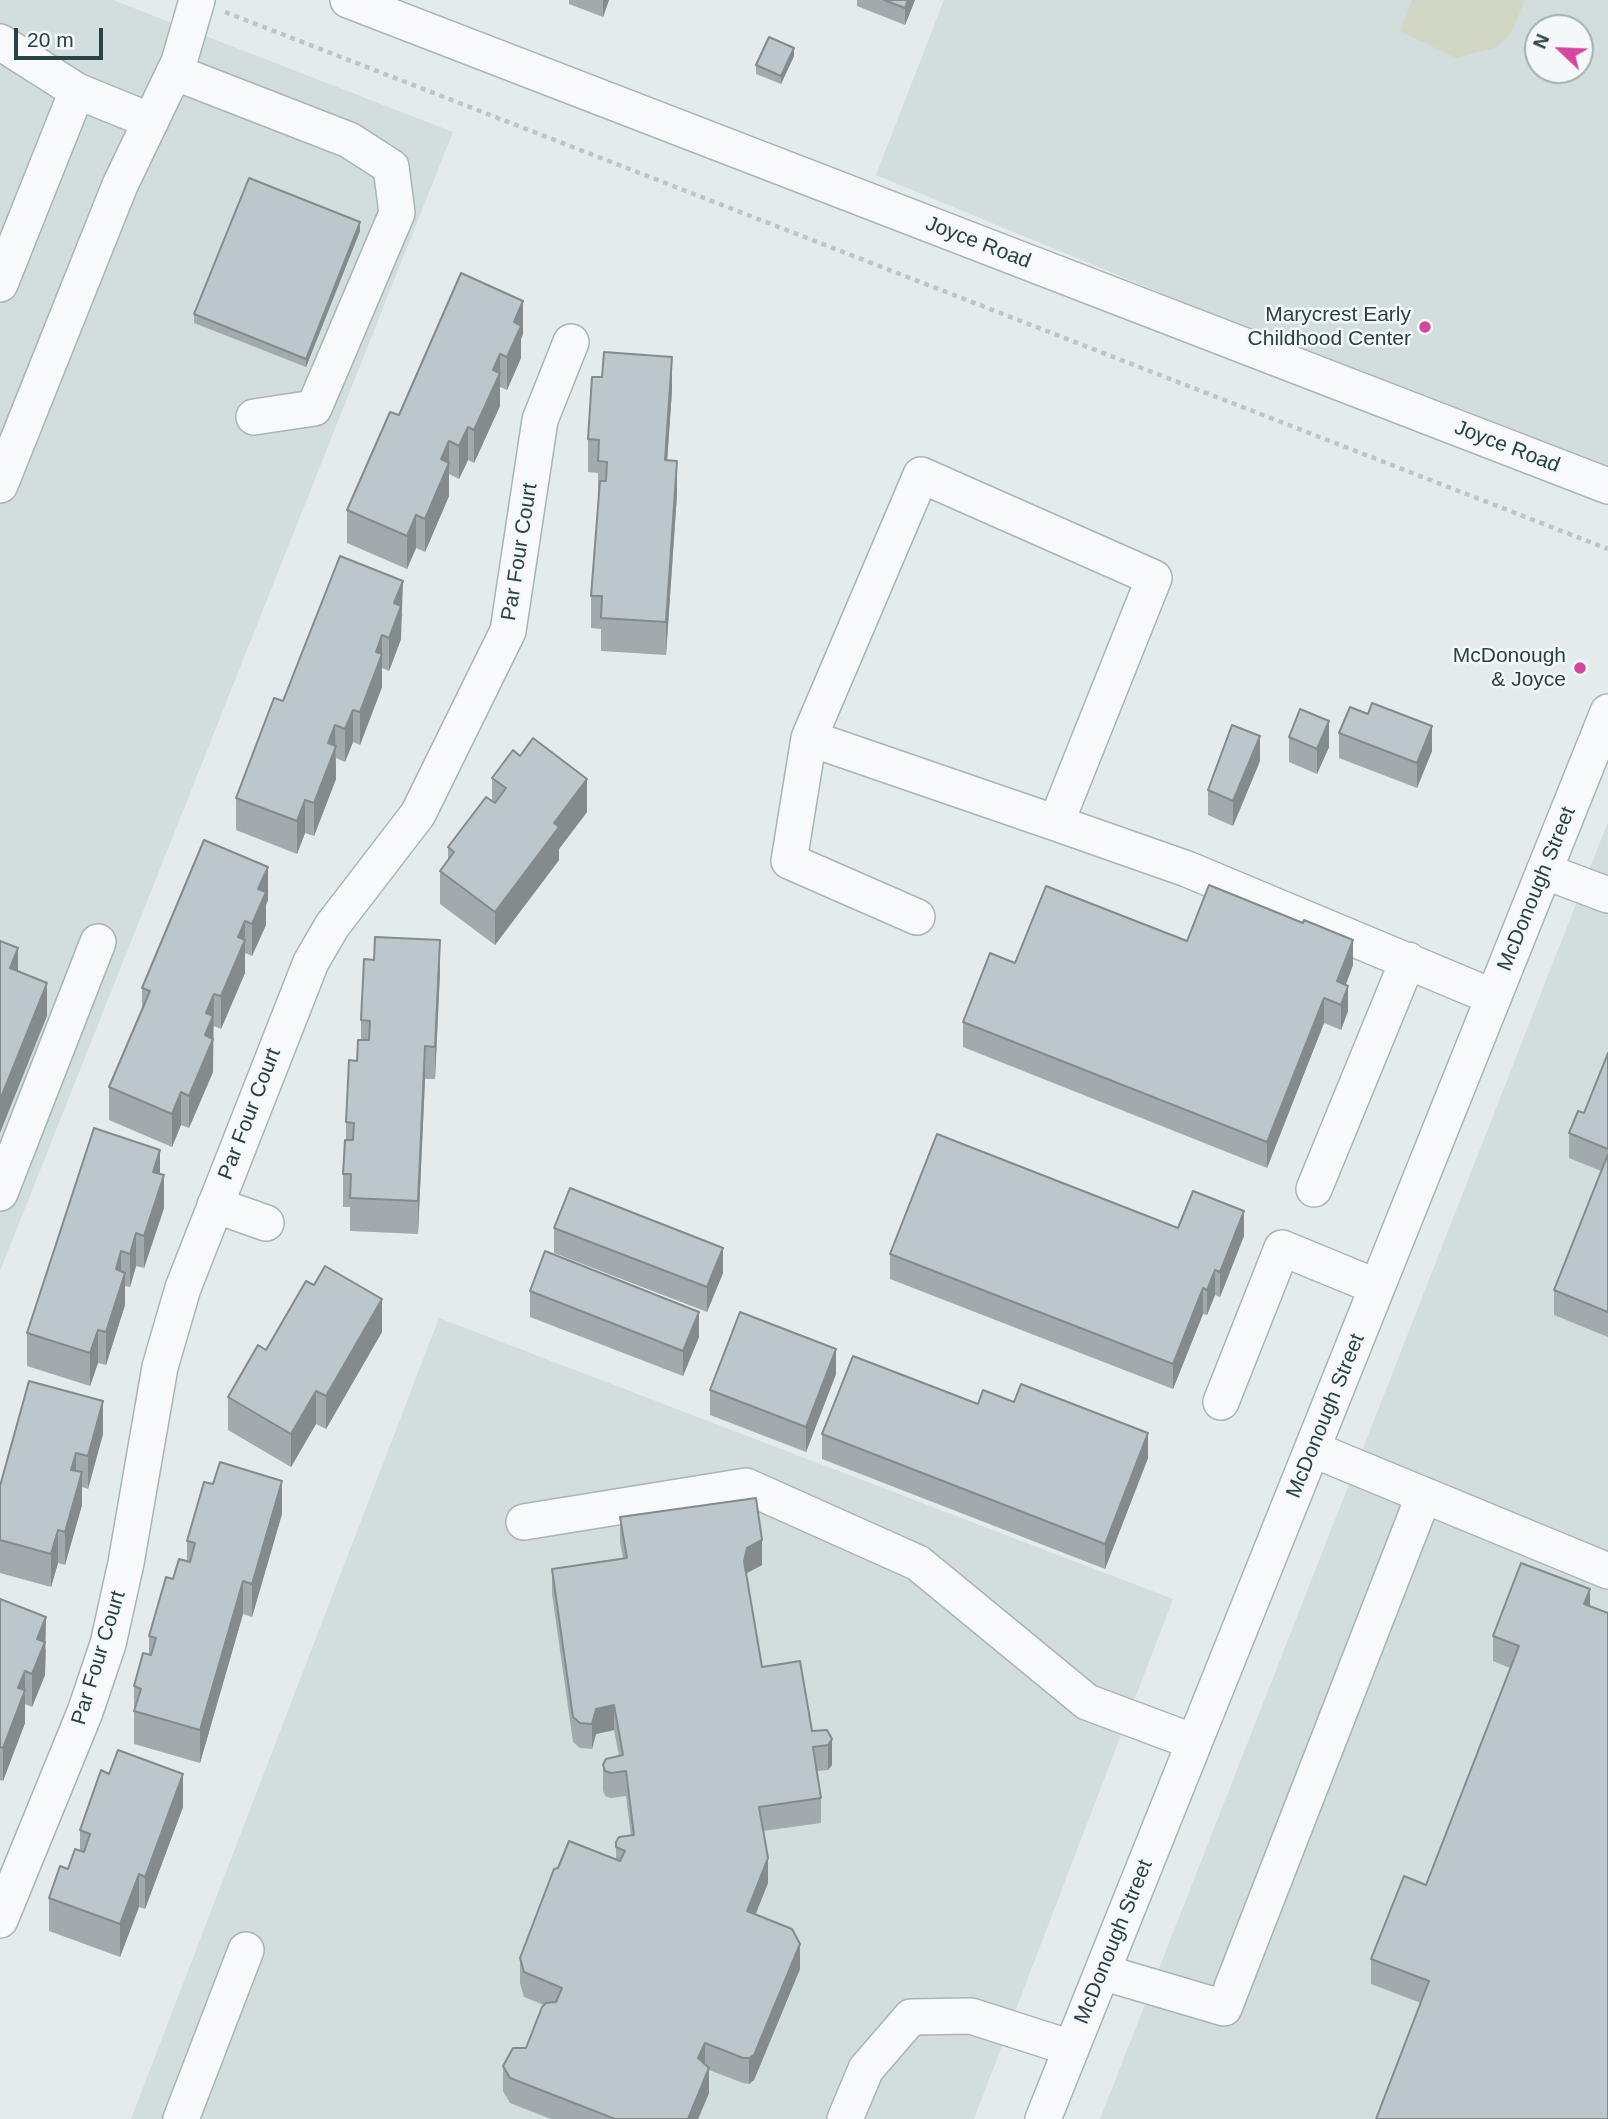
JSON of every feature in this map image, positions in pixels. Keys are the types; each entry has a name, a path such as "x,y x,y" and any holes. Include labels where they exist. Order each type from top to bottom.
{"street":[{"path":"0,485 120,185 174,72 197,0"},
{"name":"Joyce Road","path":"348,0 1608,486"},
{"path":"1,45 76,91 151,121"},
{"path":"174,72 349,140 391,167 397,213 314,408 254,417"},
{"path":"1,276 76,91"},
{"name":"Par Four Court","path":"0,1920 85,1712 108,1644 126,1563 159,1367 183,1288 311,962 331,926 418,814 508,631 540,419 571,342"},
{"path":"917,917 789,861 809,738 921,475 1154,578 1056,823"},
{"name":"McDonough Street","path":"1043,2119 1608,712"},
{"path":"809,738 1187,869 1493,997"},
{"path":"1544,871 1608,895"},
{"path":"0,1193 98,942"},
{"path":"1314,1189 1408,960"},
{"path":"215,1205 266,1223"},
{"path":"1221,1402 1282,1248 1377,1287"},
{"path":"1312,1449 1608,1571"},
{"path":"524,1522 746,1486 918,1563 1087,1702 1194,1742"},
{"path":"1102,1972 1224,2008 1424,1495"},
{"path":"181,2119 246,1950"},
{"path":"845,2119 866,2069 911,2017 971,2016 1071,2048"}],"path":[{"path":"197,0 1608,549"}],"shaded area":[{"path":"0,0 113,0 453,132 0,1271"},
{"name":"Marycrest Early Childhood Center","path":"944,0 1608,0 1608,478 876,175"},
{"path":"1608,822 1608,2119 1100,2119 1371,1428"},
{"path":"439,1318 1173,1599 974,2119 131,2119"}],"green space":[{"path":"1412,0 1525,0 1512,31 1498,47 1456,58 1400,31"}],"building":[{"path":"884,0 908,0 905,8"},
{"path":"769,37 794,48 781,76 756,65"},
{"path":"249,178 360,222 306,359 194,314"},
{"path":"461,273 523,301 514,322 521,326 507,357 500,354 493,370 500,373 474,430 468,427 459,446 449,441 441,459 449,463 425,519 416,515 407,536 347,510 390,412 399,415"},
{"path":"604,352 672,357 665,460 677,461 666,622 601,618 602,596 591,596 600,481 606,481 607,462 598,461 599,440 588,439 592,377 602,377"},
{"path":"340,556 403,581 394,603 401,606 389,638 382,635 376,652 382,654 360,712 353,710 345,729 335,725 328,743 336,746 314,803 305,800 297,821 236,798 274,698 283,701"},
{"path":"1372,703 1432,726 1417,763 1339,733 1350,707 1368,714"},
{"path":"1300,709 1329,721 1317,749 1289,737"},
{"path":"1232,725 1260,736 1233,801 1208,790"},
{"path":"533,738 587,779 554,823 559,827 495,912 440,871 454,852 448,847 486,797 495,803 506,788 492,778 513,750 520,756"},
{"path":"204,840 268,867 258,889 266,892 252,924 245,921 238,937 245,940 221,996 214,994 206,1013 213,1016 205,1035 213,1039 189,1096 181,1092 172,1114 109,1087 150,991 142,988"},
{"path":"1209,885 1353,940 1337,981 1348,986 1341,1005 1324,998 1267,1142 963,1022 990,953 1015,963 1046,886 1187,941"},
{"path":"375,937 440,940 435,1047 425,1046 418,1201 350,1198 351,1174 343,1174 345,1140 353,1140 354,1123 346,1122 349,1060 357,1061 358,1040 369,1040 370,1021 361,1020 364,959 374,960"},
{"path":"0,941 18,948 10,968 47,983 0,1100"},
{"path":"1608,1053 1608,1149 1569,1133 1578,1111 1584,1113"},
{"path":"94,1128 160,1150 153,1172 164,1175 144,1236 136,1233 130,1254 121,1251 116,1269 125,1273 106,1332 98,1330 90,1353 27,1333"},
{"path":"937,1134 1178,1228 1193,1191 1244,1211 1220,1272 1215,1270 1207,1290 1203,1288 1173,1364 890,1254"},
{"path":"1608,1154 1608,1312 1554,1290"},
{"path":"570,1188 723,1248 707,1287 554,1228"},
{"path":"545,1251 699,1312 683,1351 530,1291"},
{"path":"325,1266 382,1299 326,1396 316,1391 291,1434 228,1397 258,1345 266,1350 306,1281 314,1285"},
{"path":"740,1312 836,1349 806,1427 710,1390"},
{"path":"853,1356 978,1404 983,1390 1014,1402 1021,1384 1148,1433 1105,1544 822,1434"},
{"path":"29,1381 103,1401 88,1456 76,1453 71,1470 82,1472 65,1532 58,1530 51,1554 0,1540 0,1486"},
{"path":"220,1462 282,1481 252,1584 243,1581 200,1730 134,1711 141,1689 134,1686 143,1653 151,1655 156,1638 149,1636 166,1577 173,1579 179,1559 190,1562 195,1543 187,1541 204,1482 213,1484"},
{"path":"756,1498 762,1540 747,1548 744,1561 762,1667 800,1661 812,1731 827,1730 832,1739 828,1745 813,1747 821,1798 759,1807 768,1858 747,1911 792,1929 800,1944 754,2055 743,2058 705,2043 698,2058 709,2068 688,2119 615,2119 510,2078 503,2066 513,2048 526,2048 542,2007 546,2003 556,2002 562,1988 524,1972 520,1958 554,1869 558,1868 569,1841 620,1861 625,1851 616,1847 616,1842 619,1837 634,1835 626,1771 611,1773 605,1771 603,1765 606,1759 623,1755 614,1705 596,1709 592,1724 580,1723 573,1717 552,1569 627,1558 620,1517"},
{"path":"1521,1563 1590,1589 1584,1604 1608,1613 1608,2119 1376,2119 1429,1981 1371,1959 1404,1876 1426,1885 1519,1646 1493,1636"},
{"path":"0,1599 46,1617 37,1639 45,1642 32,1674 25,1671 18,1688 25,1690 3,1748 0,1747"},
{"path":"118,1750 183,1774 145,1877 139,1874 120,1924 49,1898 60,1866 68,1869 75,1849 84,1852 90,1834 80,1830 101,1770 109,1774"}],"place":[{"name":"Marycrest Early Childhood Center","path":"1425,327"},
{"name":"McDonough & Joyce","path":"1580,668"}]}
